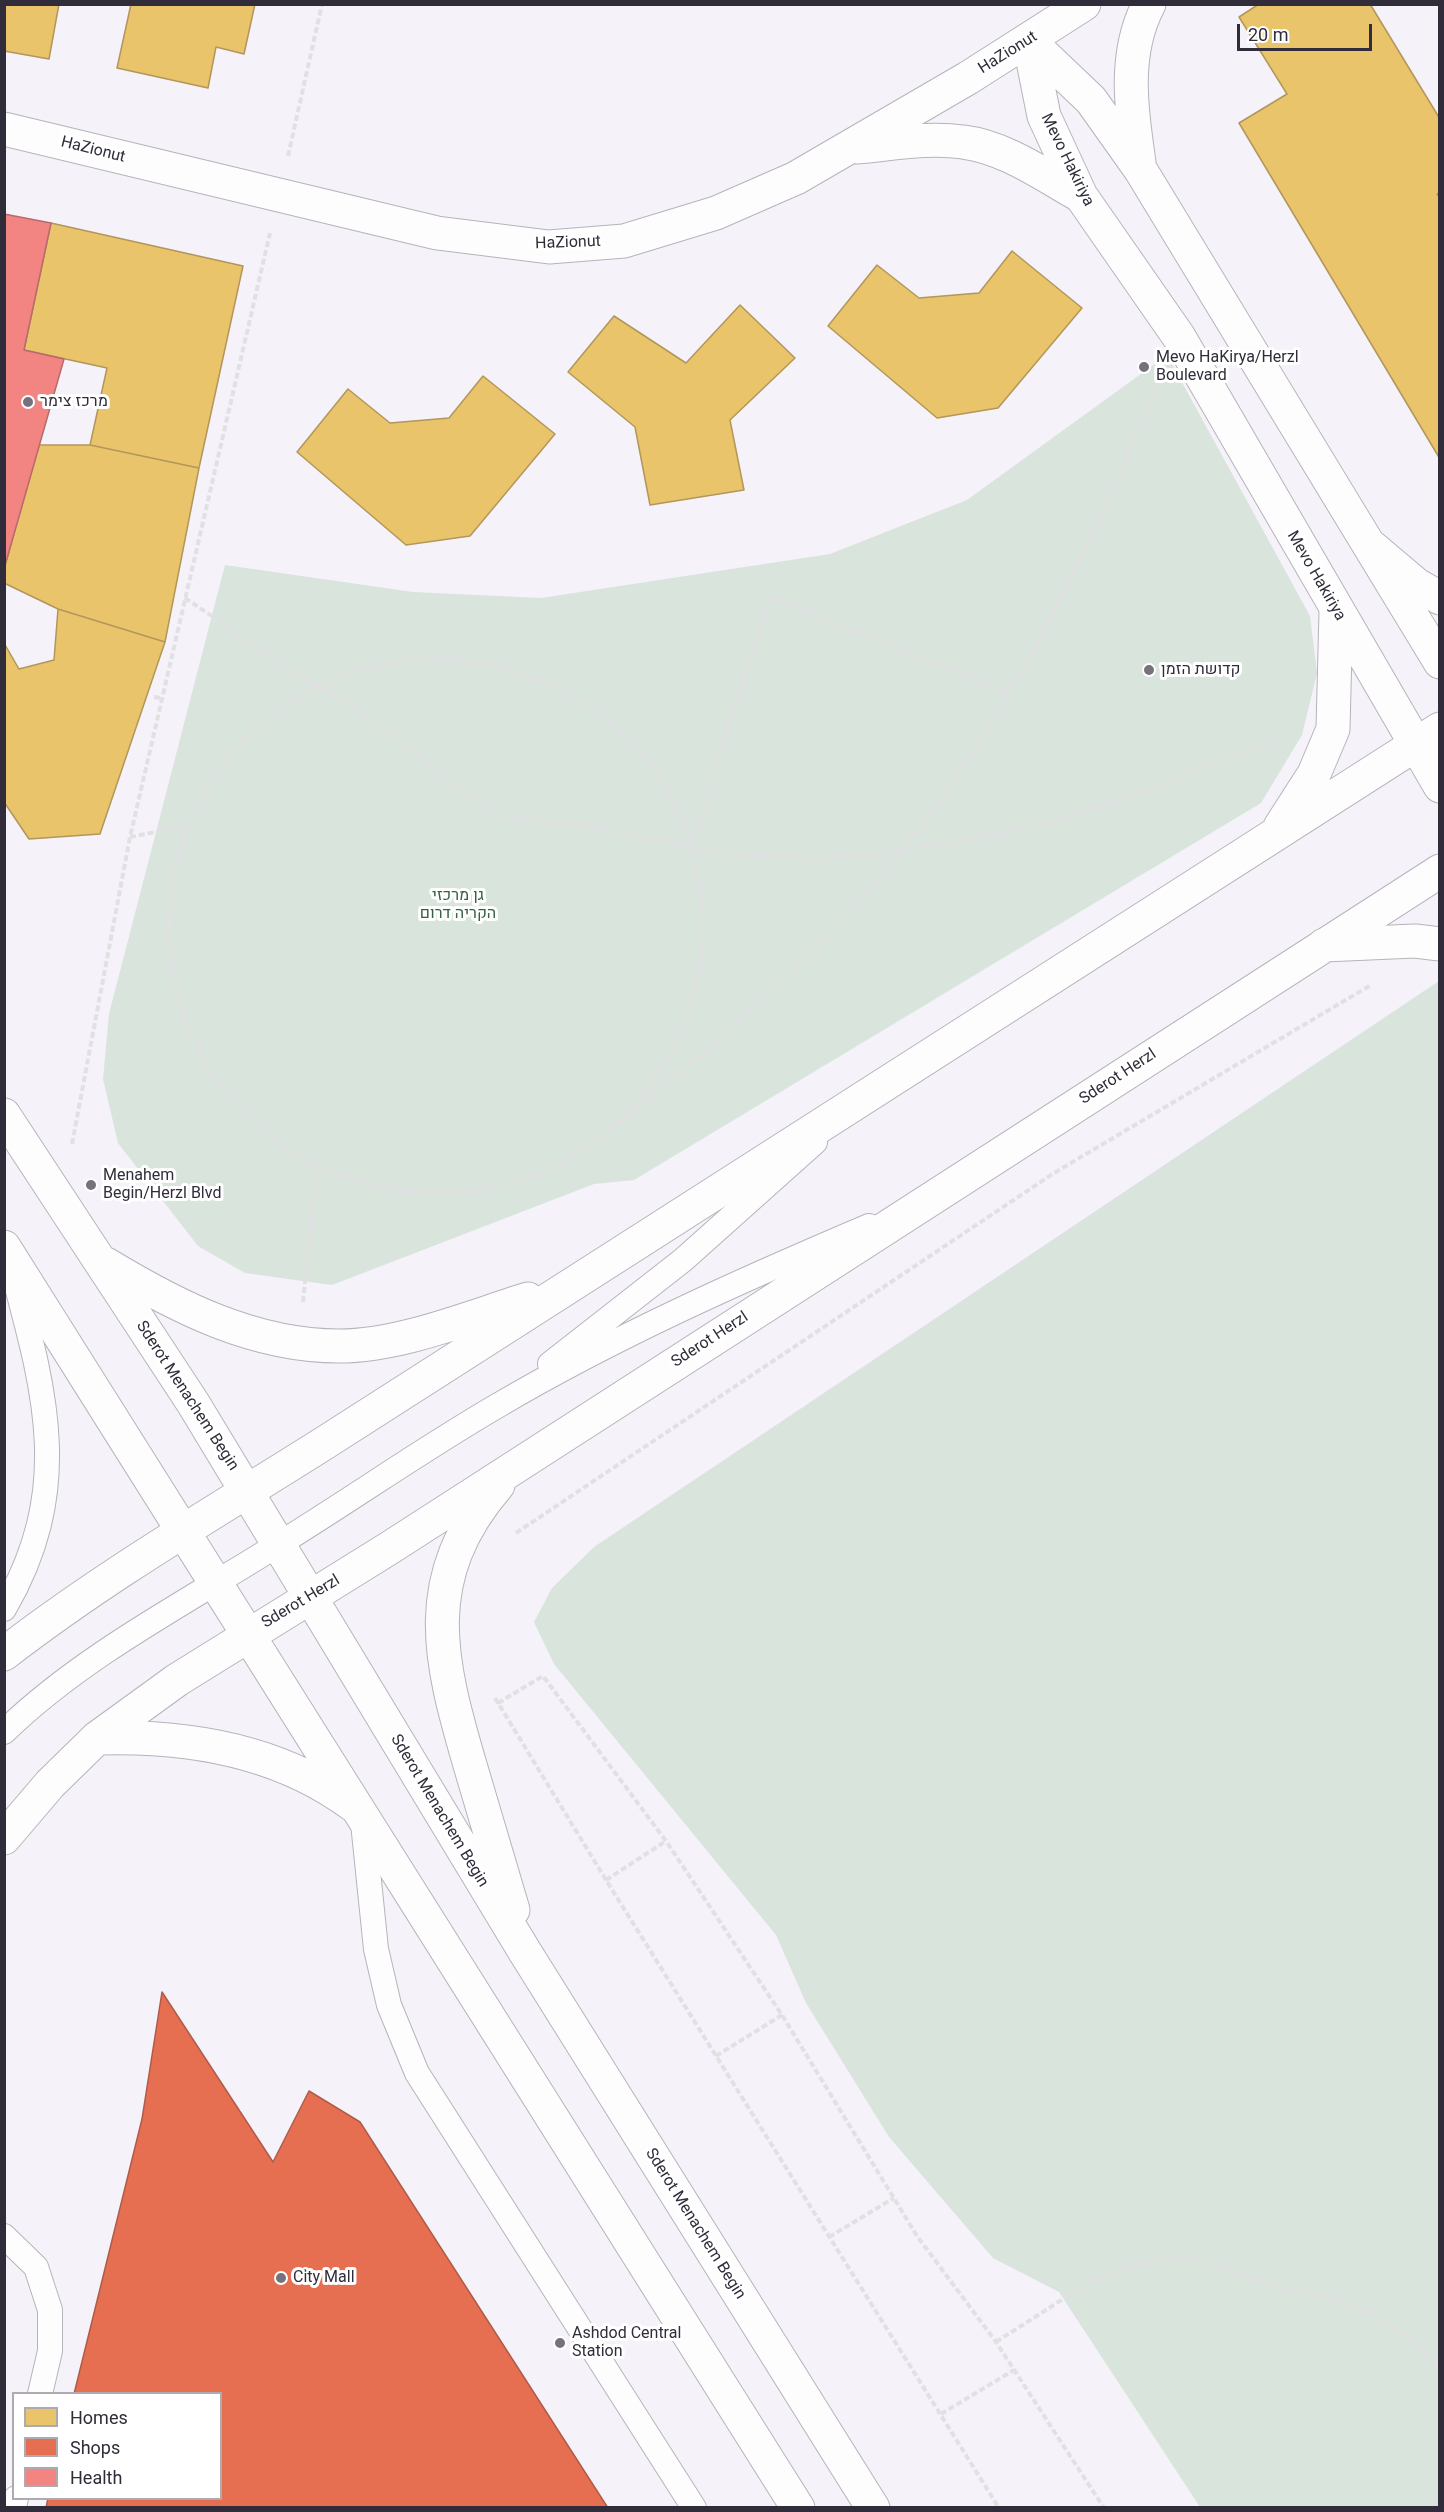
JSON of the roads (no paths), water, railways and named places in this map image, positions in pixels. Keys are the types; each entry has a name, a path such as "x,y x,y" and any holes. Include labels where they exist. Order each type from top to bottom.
{"main road":[{"name":"HaZionut","path":"4,129 437,233 549,247 624,241 716,213 795,178 1029,41 1084,4"},
{"path":"1140,169 1132,113 1131,81 1134,47 1149,4"},
{"path":"1029,41 1091,100 1140,169 1440,662"},
{"name":"Mevo Hakiriya","path":"1029,41 1044,116 1081,196 1179,337 1336,611 1426,737 1440,786"},
{"path":"846,148 935,140 966,142 1005,154 1081,196"},
{"path":"1372,548 1417,585 1440,598"},
{"path":"1277,833 1314,774 1333,729 1336,611"},
{"path":"4,1654 49,1619 182,1532 248,1492 1426,737"},
{"name":"Sderot Herzl","path":"4,1838 50,1784 97,1738 177,1680 514,1467 1440,871"},
{"path":"1322,945 1415,941 1440,944"},
{"name":"Sderot Menachem Begin","path":"4,1115 193,1403 525,1952 873,2508"},
{"path":"6,1249 182,1532 362,1811 798,2508"},
{"path":"98,1259 142,1286 201,1316 252,1334 299,1344 340,1346 381,1341 432,1329 570,1286"},
{"path":"514,1467 482,1503 466,1533 450,1571 443,1602 441,1637 453,1706 525,1952"},
{"path":"97,1738 133,1737 194,1741 250,1754 338,1793 362,1811"}],"lane":[{"path":"496,1406 682,1260 866,1096"},
{"path":"4,1732 70,1678 496,1406 639,1329 923,1202"},
{"path":"4,1609 27,1561 42,1515 47,1492 49,1455 46,1415 34,1351 6,1249"},
{"path":"362,1811 376,1949 389,2005 417,2073 694,2508"},
{"path":"4,2236 36,2267 50,2310 50,2351 40,2392"}],"place":[{"name":"Mevo HaKirya/Herzl Boulevard","path":"1144,367"},
{"name":"מרכז צימר","path":"28,402"},
{"name":"קדושת הזמן","path":"1149,670"},
{"name":"Menahem Begin/Herzl Blvd","path":"91,1185"},
{"name":"City Mall","path":"281,2278"},
{"name":"Ashdod Central Station","path":"560,2343"}],"park label":[{"name":"גן מרכזי הקריה דרום","path":"458,905"}]}
